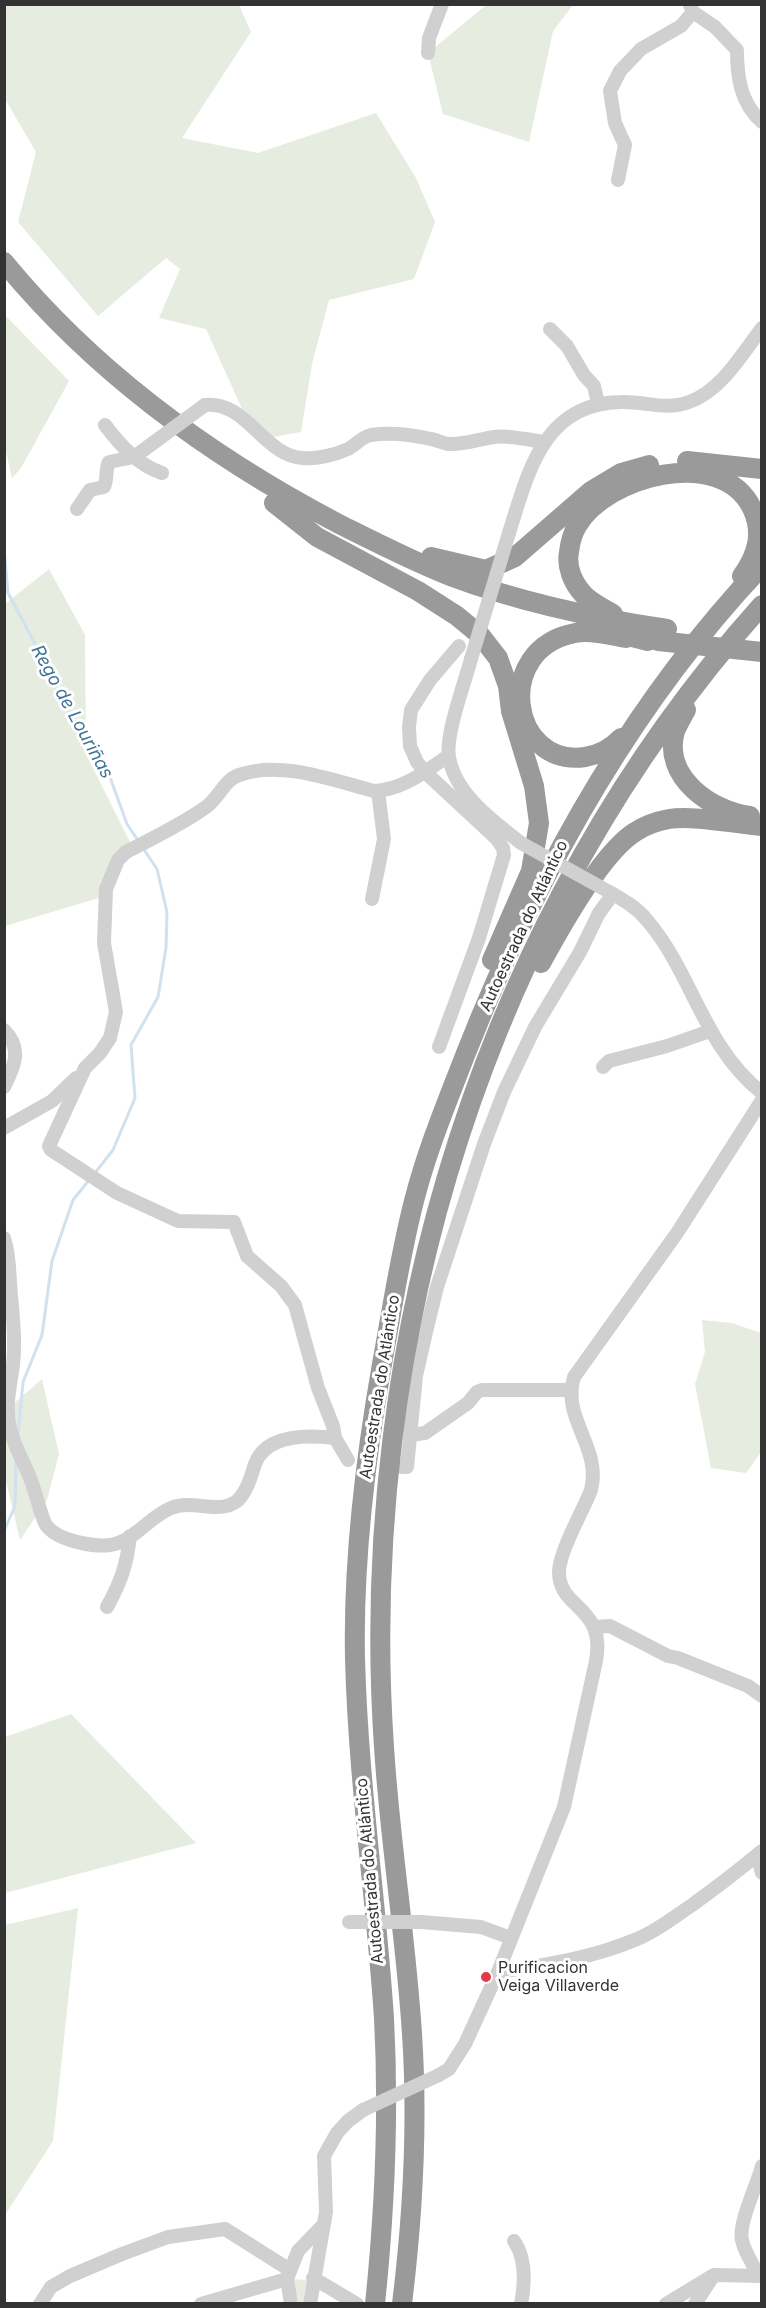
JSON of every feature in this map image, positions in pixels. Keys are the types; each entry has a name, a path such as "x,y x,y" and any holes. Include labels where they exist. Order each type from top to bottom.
{"highway":[{"path":"4,262 74,336 140,396 208,448 286,496 384,547 451,576 541,603 632,623"},
{"path":"4,282 65,344 134,406 187,447 274,503 326,533 382,560 446,585 533,613 657,637 762,652"},
{"path":"384,547 486,570 514,557 591,491 621,473 652,464 686,461 762,469"},
{"path":"657,637 596,605 584,595 575,584 568,557 570,542 576,527 599,502 636,482 659,475 685,473 708,476 724,482 739,492 750,504 757,518 759,534 756,552 715,619"},
{"path":"274,503 317,537 418,591 457,616 480,635 498,657 508,686 511,711 534,786 539,823 531,871 489,966 438,1126"},
{"name":"Autoestrada do Atlántico","path":"375,2304 383,2225 387,2099 384,2016 357,1731 355,1652 357,1574 371,1425 401,1258 415,1197 438,1126 489,994 559,849 608,766 655,696 715,619 762,566"},
{"path":"759,608 685,711 676,731 674,744 680,770 697,793 728,811 748,816 762,816"},
{"name":"Autoestrada do Atlántico","path":"402,2304 409,2245 414,2162 412,2038 384,1748 379,1622 382,1537 395,1410 409,1326 438,1202 481,1073 552,914 620,791 665,724 759,608"},
{"path":"655,696 618,741 592,756 576,758 560,755 544,747 531,733 523,716 519,698 520,681 527,664 541,649 558,639 576,633 657,637 762,638"},
{"path":"481,1073 575,905 611,854 623,842 647,825 670,819 762,826"}],"street":[{"path":"428,53 429,38 442,4"},
{"path":"618,180 625,145 615,123 610,91 620,71 641,49 681,26 691,8 715,27 737,50 737,74 742,90 748,105 762,122"},
{"path":"762,328 715,387 688,403 671,406 624,401 598,403 574,415 543,442 527,476 509,533 471,659 450,736 448,756 457,781 497,824 521,843 613,894 645,917 666,946 710,1031 732,1064 762,1094"},
{"path":"550,329 567,346 584,375 594,386 598,403"},
{"path":"77,509 90,490 104,487 109,462 134,458 205,405 218,403 233,411 272,444 288,454 301,458 336,453 350,448 360,439 370,435 432,439 447,444 497,436 543,442"},
{"path":"105,424 134,458 149,469 162,473"},
{"path":"439,1047 479,938 504,855 503,848 496,838 425,772 417,762 410,746 411,710 424,689 459,646"},
{"path":"4,1128 52,1101 100,1053 110,1038 116,1012 104,943 103,916 106,889 111,874 118,860 126,852 206,808 230,780 238,775 264,769 276,770 319,777 378,791 403,784 448,756"},
{"path":"372,899 384,839 378,791"},
{"path":"401,1467 407,1467 416,1376 437,1287 496,1113 535,1027 580,952 599,913 613,894"},
{"path":"4,1030 11,1038 16,1062 4,1087"},
{"path":"603,1067 609,1061 667,1046 710,1031"},
{"path":"86,1068 49,1146 51,1150 117,1193 178,1221 234,1222 247,1256 281,1286 295,1305 318,1388 333,1426 335,1438 348,1460"},
{"path":"310,2304 324,2224 326,2202 324,2164 327,2148 348,2121 363,2110 439,2075 449,2069 462,2051 498,1972 564,1807 598,1649 595,1627 565,1593 560,1580 561,1562 594,1478 589,1450 572,1409 570,1390 574,1377 677,1233 762,1100"},
{"path":"4,1238 14,1316 13,1363 6,1391 10,1431 30,1476 46,1525 53,1531 73,1541 97,1545 117,1544 172,1507 200,1504 222,1507 238,1500 244,1492 260,1454 271,1446 304,1437 335,1438"},
{"path":"410,1435 425,1433 468,1403 477,1392 482,1390 570,1390"},
{"path":"107,1606 118,1587 128,1561 130,1536"},
{"path":"595,1627 610,1626 668,1656 748,1686 762,1696"},
{"path":"498,1972 550,1965 602,1952 637,1940 659,1929 724,1882 759,1853"},
{"path":"759,1853 762,1873"},
{"path":"349,1922 421,1922 481,1927 511,1938"},
{"path":"666,2304 714,2275 759,2275 741,2238 742,2224 762,2166"},
{"path":"291,2304 288,2274 298,2251 324,2224"},
{"path":"39,2304 51,2287 70,2276 122,2254 168,2237 225,2229 288,2274"},
{"path":"514,2241 522,2252 524,2289 521,2304"},
{"path":"201,2304 288,2274"},
{"path":"695,2304 714,2275"},
{"path":"313,2278 357,2304"}],"shaded area":[{"path":"5,5 239,5 251,32 182,138 258,153 376,113 416,178 435,222 414,279 329,300 312,364 301,432 256,440 206,329 159,318 180,269 166,258 98,316 18,222 36,152 5,99"},
{"path":"486,5 573,5 553,31 529,142 443,114 428,53"},
{"path":"4,314 69,381 21,468 12,478 4,443"},
{"path":"49,569 85,635 86,754 130,842 110,861 102,897 5,926 5,604"},
{"path":"702,1320 732,1323 761,1333 761,1452 746,1473 711,1468 695,1384 705,1352"},
{"path":"42,1379 59,1454 47,1500 20,1540 5,1477 5,1411"},
{"path":"71,1714 196,1843 5,1893 5,1737"},
{"path":"78,1908 53,2141 5,2215 5,1925"},
{"path":"292,2279 307,2280 303,2303 298,2303"}],"waterway":[{"name":"Rego de Louriñas","path":"4,548 8,593 71,719 107,769 127,824 137,839"},
{"name":"Rego de Louriñas","path":"95,1173 113,1150 135,1098 131,1045 158,997 166,948 167,912 157,869 145,851"},
{"name":"Rego de Louriñas","path":"18,1435 23,1382 42,1335 52,1261 73,1200 89,1180"},
{"name":"Rego de Louriñas","path":"4,1531 15,1506 16,1460"}],"place":[{"name":"Purificacion Veiga Villaverde","path":"486,1977"}]}
